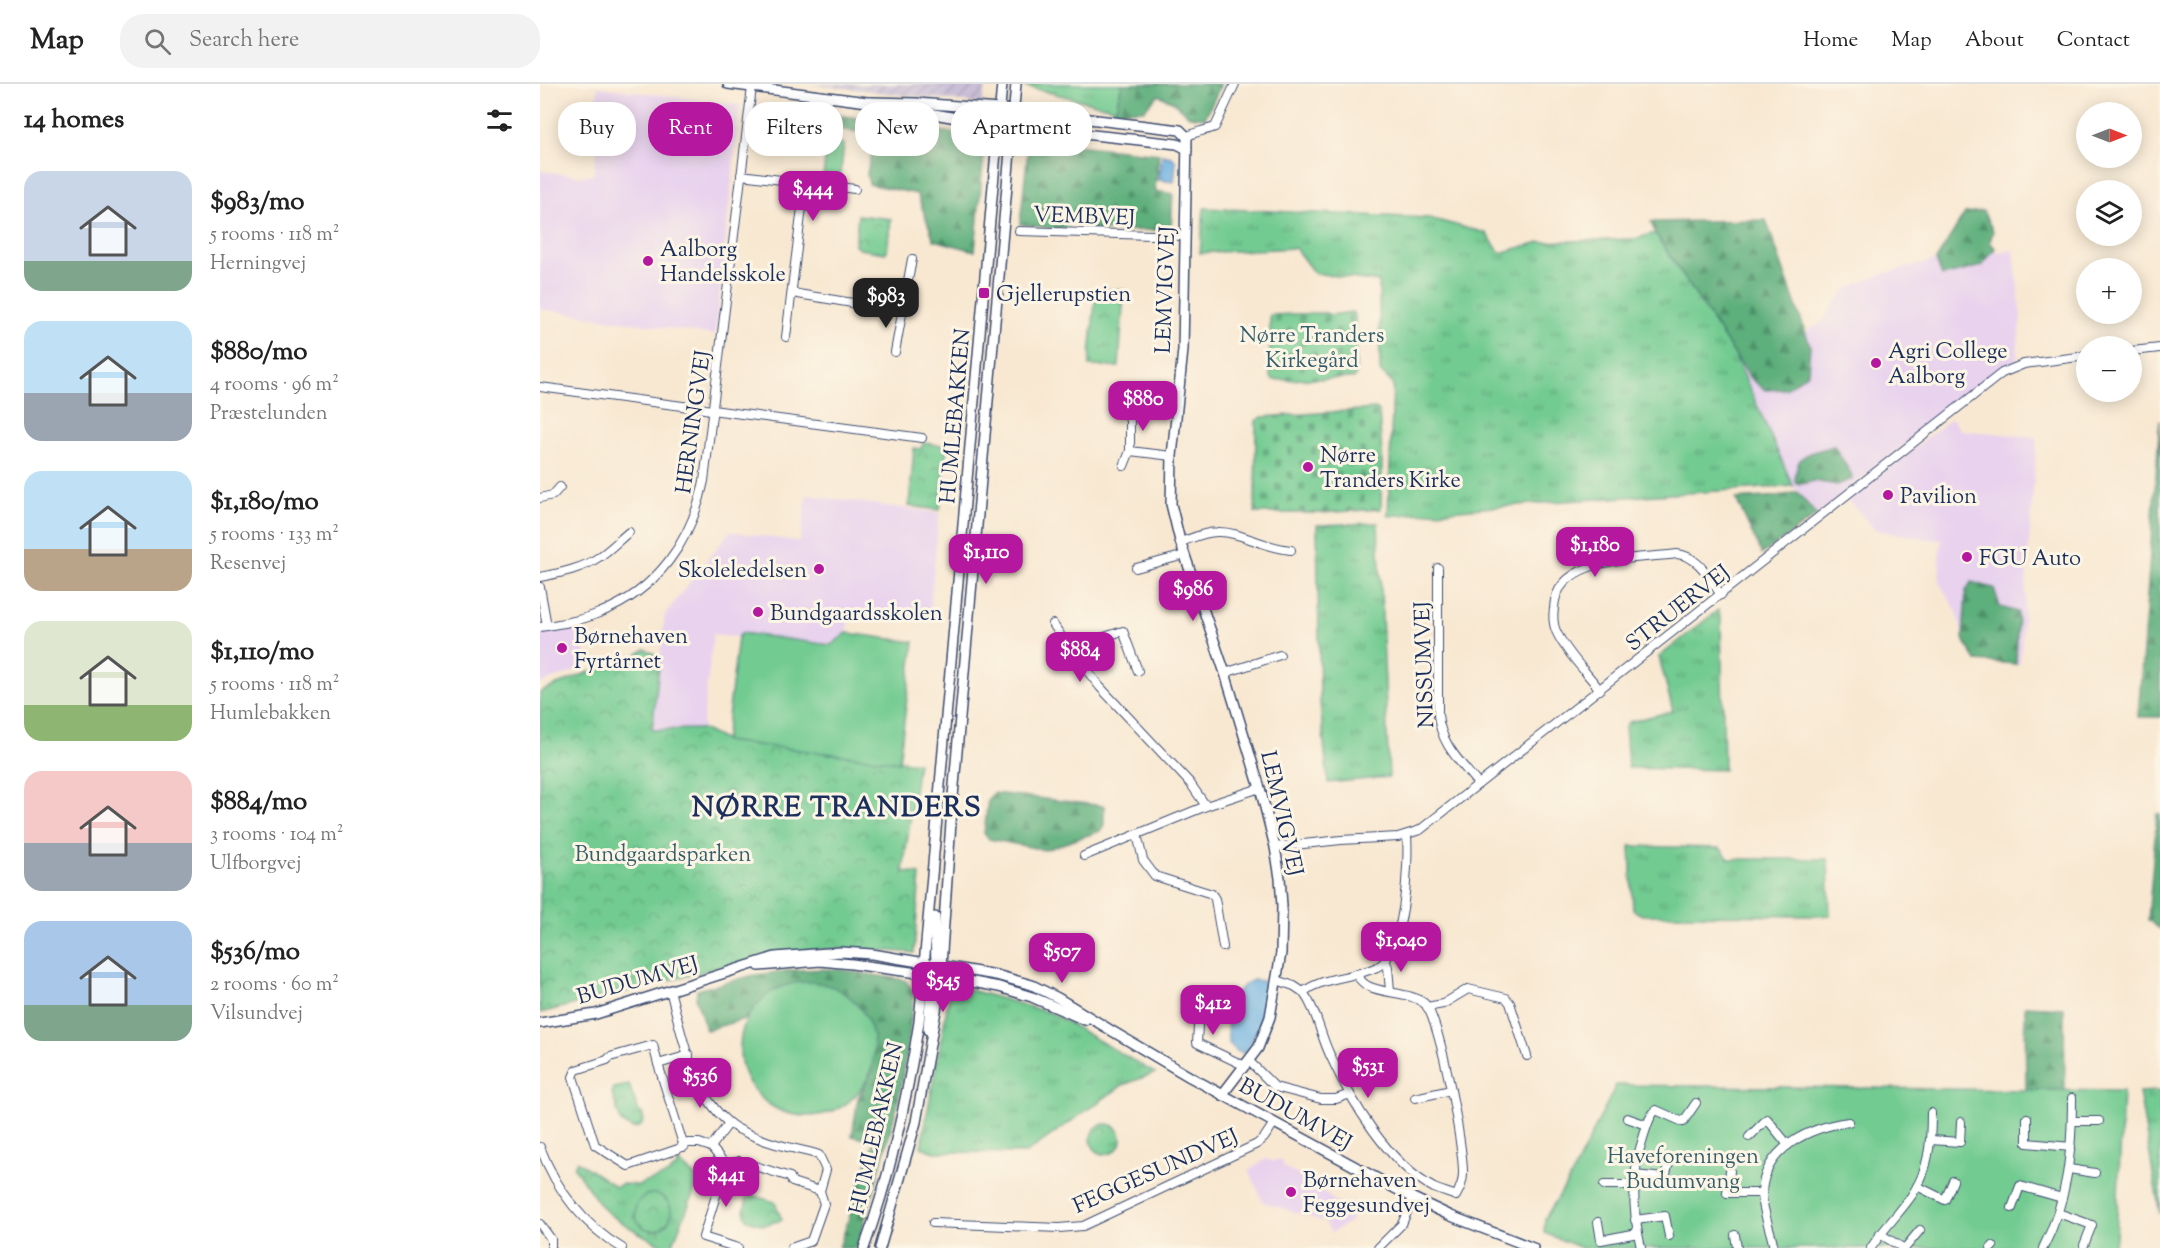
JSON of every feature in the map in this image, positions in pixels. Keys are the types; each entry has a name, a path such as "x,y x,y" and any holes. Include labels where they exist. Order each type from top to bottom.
{"street":[{"path":"728,84 809,91 870,102"},
{"name":"HUMLEBAKKEN","path":"1000,102 1002,84"},
{"name":"HUMLEBAKKEN","path":"1014,102 1016,84"},
{"path":"1092,123 1101,122 1180,130 1187,137 1193,133 1215,128 1235,84"},
{"name":"HERNINGVEJ","path":"540,587 543,627 581,619 618,604 642,589 662,571 691,527 704,481 752,87"},
{"path":"1092,131 1177,144 1187,149"},
{"name":"LEMVIGVEJ","path":"1187,137 1183,350 1172,456 1172,504 1185,555 1225,673 1260,788 1275,848 1282,906 1281,952 1270,1017 1258,1048 1222,1095"},
{"name":"HUMLEBAKKEN","path":"880,1248 907,1154 925,1075 934,964 934,863 996,156"},
{"name":"HUMLEBAKKEN","path":"864,1248 884,1188 904,1110 919,1022 934,964 952,808 1010,156"},
{"path":"741,175 855,189"},
{"path":"786,337 805,183"},
{"name":"VEMBVEJ","path":"1019,231 1185,236"},
{"path":"895,352 912,259"},
{"path":"792,293 902,311"},
{"path":"2142,350 2160,348"},
{"name":"STRUERVEJ","path":"1275,848 1407,836 1420,830 2002,373 2024,364 2076,357"},
{"path":"540,387 922,438"},
{"path":"1123,399 1130,421 1130,451 1124,466"},
{"path":"1130,451 1172,456"},
{"path":"540,498 554,495 560,487"},
{"path":"540,576 586,564 599,557 629,532"},
{"path":"1181,542 1224,532 1271,548 1291,550"},
{"path":"1600,690 1566,646 1554,625 1554,600 1560,587 1570,577 1598,564 1677,554 1687,555 1699,564 1720,595"},
{"path":"1136,568 1185,555"},
{"name":"NISSUMVEJ","path":"1438,568 1440,732 1478,784"},
{"path":"1053,624 1100,687 1190,783 1206,806"},
{"path":"1070,648 1123,631 1138,671"},
{"path":"1225,673 1280,655"},
{"path":"1084,856 1206,806 1260,788"},
{"path":"1137,834 1143,860 1155,876 1212,894 1215,899 1223,947"},
{"path":"1303,992 1325,980 1379,967 1386,962 1399,930 1404,907 1407,836"},
{"name":"BUDUMVEJ","path":"540,1023 596,1014 775,957 841,952 872,954 1012,978 1058,998 1222,1095 1413,1198 1529,1247"},
{"name":"BUDUMVEJ","path":"744,968 820,961 932,975 999,987 1032,997 1112,1031"},
{"path":"1386,962 1390,991"},
{"path":"1276,980 1294,986 1310,1001 1330,1056 1350,1094 1375,1133 1403,1166 1434,1188 1456,1196 1463,1174 1451,1090 1431,1013 1419,1000 1370,987 1355,974"},
{"path":"1427,1007 1443,1004 1468,988 1506,998 1510,1003 1527,1056"},
{"path":"670,990 696,1077 729,1123 760,1139 819,1155 826,1170 819,1191 824,1204 812,1241 791,1248"},
{"path":"1211,1001 1200,997 1197,1043 1247,1064 1275,1087 1321,1100 1336,1099 1350,1094"},
{"path":"684,1147 653,1045 610,1057 576,1070 573,1077 595,1145 628,1166 684,1147 688,1143 699,1143 711,1147 723,1165 721,1181 703,1237 738,1248"},
{"path":"658,1064 689,1055"},
{"path":"1415,1098 1451,1090"},
{"path":"2043,1248 2058,1213 2069,1169 2072,1098"},
{"path":"1641,1248 1635,1220 1634,1175 1647,1125 1653,1111 1656,1110 1683,1122 1696,1103"},
{"path":"1871,1248 1917,1186 1928,1156 1931,1140 1931,1113"},
{"path":"1627,1118 1647,1125"},
{"path":"2027,1118 2027,1143 2071,1147"},
{"path":"1749,1137 1767,1119 1788,1145"},
{"path":"2072,1121 2099,1121"},
{"path":"1774,1248 1762,1193 1769,1168 1776,1156 1803,1134 1820,1127 1849,1122"},
{"path":"1931,1140 1960,1142 1961,1122"},
{"path":"711,1147 729,1123"},
{"name":"FEGGESUNDVEJ","path":"933,1223 1059,1228 1083,1226 1257,1144 1274,1123"},
{"path":"540,1147 567,1200 595,1229 622,1248"},
{"path":"1634,1175 1665,1178 1670,1158"},
{"path":"723,1165 739,1161 790,1178 792,1182 819,1191"},
{"path":"2069,1169 2095,1173"},
{"path":"1730,1171 1727,1193 1762,1193"},
{"path":"1917,1186 1945,1200 1953,1181"},
{"path":"1604,1185 1634,1185"},
{"path":"2012,1208 2020,1186 2062,1198"},
{"path":"1378,1248 1402,1224 1413,1198"},
{"path":"2058,1213 2092,1225 2084,1245"},
{"path":"1635,1220 1665,1216 1669,1236"},
{"path":"1598,1222 1601,1240 1638,1233"},
{"path":"540,1224 551,1239 551,1248"},
{"path":"1880,1234 1904,1248 1920,1230"},
{"path":"1735,1234 1737,1248"}],"shaded area":[{"path":"809,84 986,84 982,102 965,102"},
{"name":"Aalborg Handelsskole","path":"598,87 716,102 648,102 648,156 733,156 733,104 740,105 715,335 540,309 540,171 582,176 593,175 596,156 636,156 636,102 596,102"},
{"name":"Agri College Aalborg","path":"1983,211 1993,231 1990,242 1998,253 2014,250 2021,316 2016,363 1998,371 1817,515 1793,486 1733,351 1804,332 1821,323 1846,289 1882,274 1936,260 1965,213"},
{"name":"Agri College Aalborg","path":"1952,418 1960,430 2037,437 2020,664 1976,661 1963,638 1957,612 1940,584 1939,556 1942,539 1934,540 1875,530 1848,500"},
{"name":"Bundgaardsskolen","path":"807,495 939,513 929,619 850,609 847,633 832,645 742,633 738,637 713,634 702,729 651,730 665,614 730,531 800,542"},
{"name":"Børnehaven Fyrtårnet","path":"577,625 588,663 585,667 540,684 540,632"},
{"name":"Børnehaven Feggesundvej","path":"1266,1159 1284,1162 1282,1166 1312,1183 1347,1211 1353,1220 1331,1233 1325,1222 1263,1202 1249,1170"}],"green space":[{"path":"1023,84 1122,84 1116,109 1023,86"},
{"path":"1122,84 1220,84 1220,87 1205,118 1189,116 1174,102 1158,95 1144,110 1117,111"},
{"path":"843,116 855,118 855,132 843,130"},
{"path":"939,131 951,133 951,156 984,156 975,251 934,240 917,194 869,184 867,174 871,156 939,156"},
{"path":"1092,147 1159,154 1155,191 1173,194 1171,230 1090,231 1077,222 1070,221 1065,230 1020,224 1027,156 1092,156"},
{"path":"825,156 843,156 840,179 823,177"},
{"path":"1204,208 1429,218 1486,233 1500,253 1540,242 1635,239 1655,233 1733,351 1793,486 1566,501 1388,516 1393,384 1380,371 1379,282 1314,273 1295,248 1200,253"},
{"path":"1983,211 1993,231 1990,242 1995,248 1982,266 1942,276 1936,260 1965,213"},
{"path":"858,215 891,219 885,253 859,249 855,245"},
{"path":"1766,220 1810,345 1808,373 1786,389 1765,390 1750,378 1655,233 1651,222"},
{"path":"1096,289 1124,290 1119,367 1089,366"},
{"name":"Nørre Tranders Kirkegård","path":"1352,312 1355,315 1356,375 1354,378 1273,380 1270,376 1270,315 1326,313 1330,315"},
{"name":"Nørre Tranders Kirkegård","path":"1375,409 1379,411 1382,457 1381,509 1320,513 1255,513 1256,421 1262,417"},
{"path":"2160,420 2160,717 2138,717"},
{"path":"923,443 947,446 940,510 909,506 914,448 921,449"},
{"path":"1834,446 1852,479 1837,485 1814,481 1795,483 1797,465 1804,456"},
{"path":"1797,492 1817,515 1762,554 1736,499 1781,496"},
{"path":"1378,523 1389,777 1328,783 1320,703 1317,525"},
{"path":"1971,582 1994,588 2000,607 2018,612 2016,664 1976,661 1963,638 1966,591"},
{"path":"1718,610 1721,620 1724,770 1628,768 1625,726 1629,722 1673,711 1659,657"},
{"path":"742,633 831,645 847,633 914,642 899,762 725,741 738,637"},
{"name":"Bundgaardsparken","path":"645,649 660,657 652,730 702,729 726,741 918,763 903,871 920,874 914,953 844,949 773,954 540,1013 540,692 589,672 622,664"},
{"path":"994,793 1104,806 1104,825 1100,831 1045,850 989,839 984,834 988,799"},
{"path":"2157,814 2160,814 2160,929 2148,920"},
{"path":"1630,846 1720,848 1729,859 1828,859 1830,916 1642,915 1633,910"},
{"path":"836,969 905,980 914,992 908,1047 897,1107 857,1248 839,1248 874,1141 852,1136 858,1098 872,1071 752,1010 748,1018 706,1030 696,999 697,990 754,975 794,970"},
{"path":"807,982 833,987 855,1001 869,1023 874,1049 869,1075 855,1097 833,1111 807,1116 781,1111 759,1097 745,1075 740,1049 745,1023 759,1001 781,987"},
{"path":"958,986 1051,1013 1155,1073 1123,1085 1026,1153 935,1152 921,1147 950,991"},
{"path":"2025,1006 2064,1008 2065,1091 2026,1090"},
{"path":"629,1085 644,1120 641,1126 633,1129 621,1122 612,1093 614,1088"},
{"name":"Haveforeningen Budumvang","path":"1616,1085 2123,1091 2114,1248 1582,1248 1544,1233 1545,1218 1571,1177"},
{"path":"2160,1091 2160,1214 2139,1092"},
{"path":"1106,1124 1112,1125 1120,1133 1120,1145 1112,1153 1106,1154 1100,1153 1092,1145 1091,1139 1092,1133 1100,1125"},
{"path":"677,1160 699,1180 671,1248 647,1237 605,1210 574,1167 577,1161 616,1187 622,1184 638,1185 669,1174 678,1166"},
{"path":"653,1194 665,1200 671,1212 665,1224 653,1230 641,1224 635,1212 641,1200"},
{"path":"748,1194 775,1202 782,1220 764,1225 747,1220 744,1211"}],"water":[{"path":"1162,155 1172,157 1176,162 1174,182 1159,180"},
{"path":"1254,980 1262,981 1267,988 1259,1027 1246,1052 1241,1053 1229,1043 1228,1016 1239,990"}],"place":[{"name":"Aalborg Handelsskole","path":"648,261"},
{"name":"Gjellerupstien","path":"984,293"},
{"name":"Agri College Aalborg","path":"1876,363"},
{"name":"Nørre Tranders Kirke","path":"1308,467"},
{"name":"Pavilion","path":"1888,495"},
{"name":"FGU Auto","path":"1967,557"},
{"name":"Skoleledelsen","path":"819,569"},
{"name":"Bundgaardsskolen","path":"758,612"},
{"name":"Børnehaven Fyrtårnet","path":"562,648"},
{"name":"Børnehaven Feggesundvej","path":"1291,1192"}],"district":[{"name":"NØRRE TRANDERS","path":"837,806"}]}
